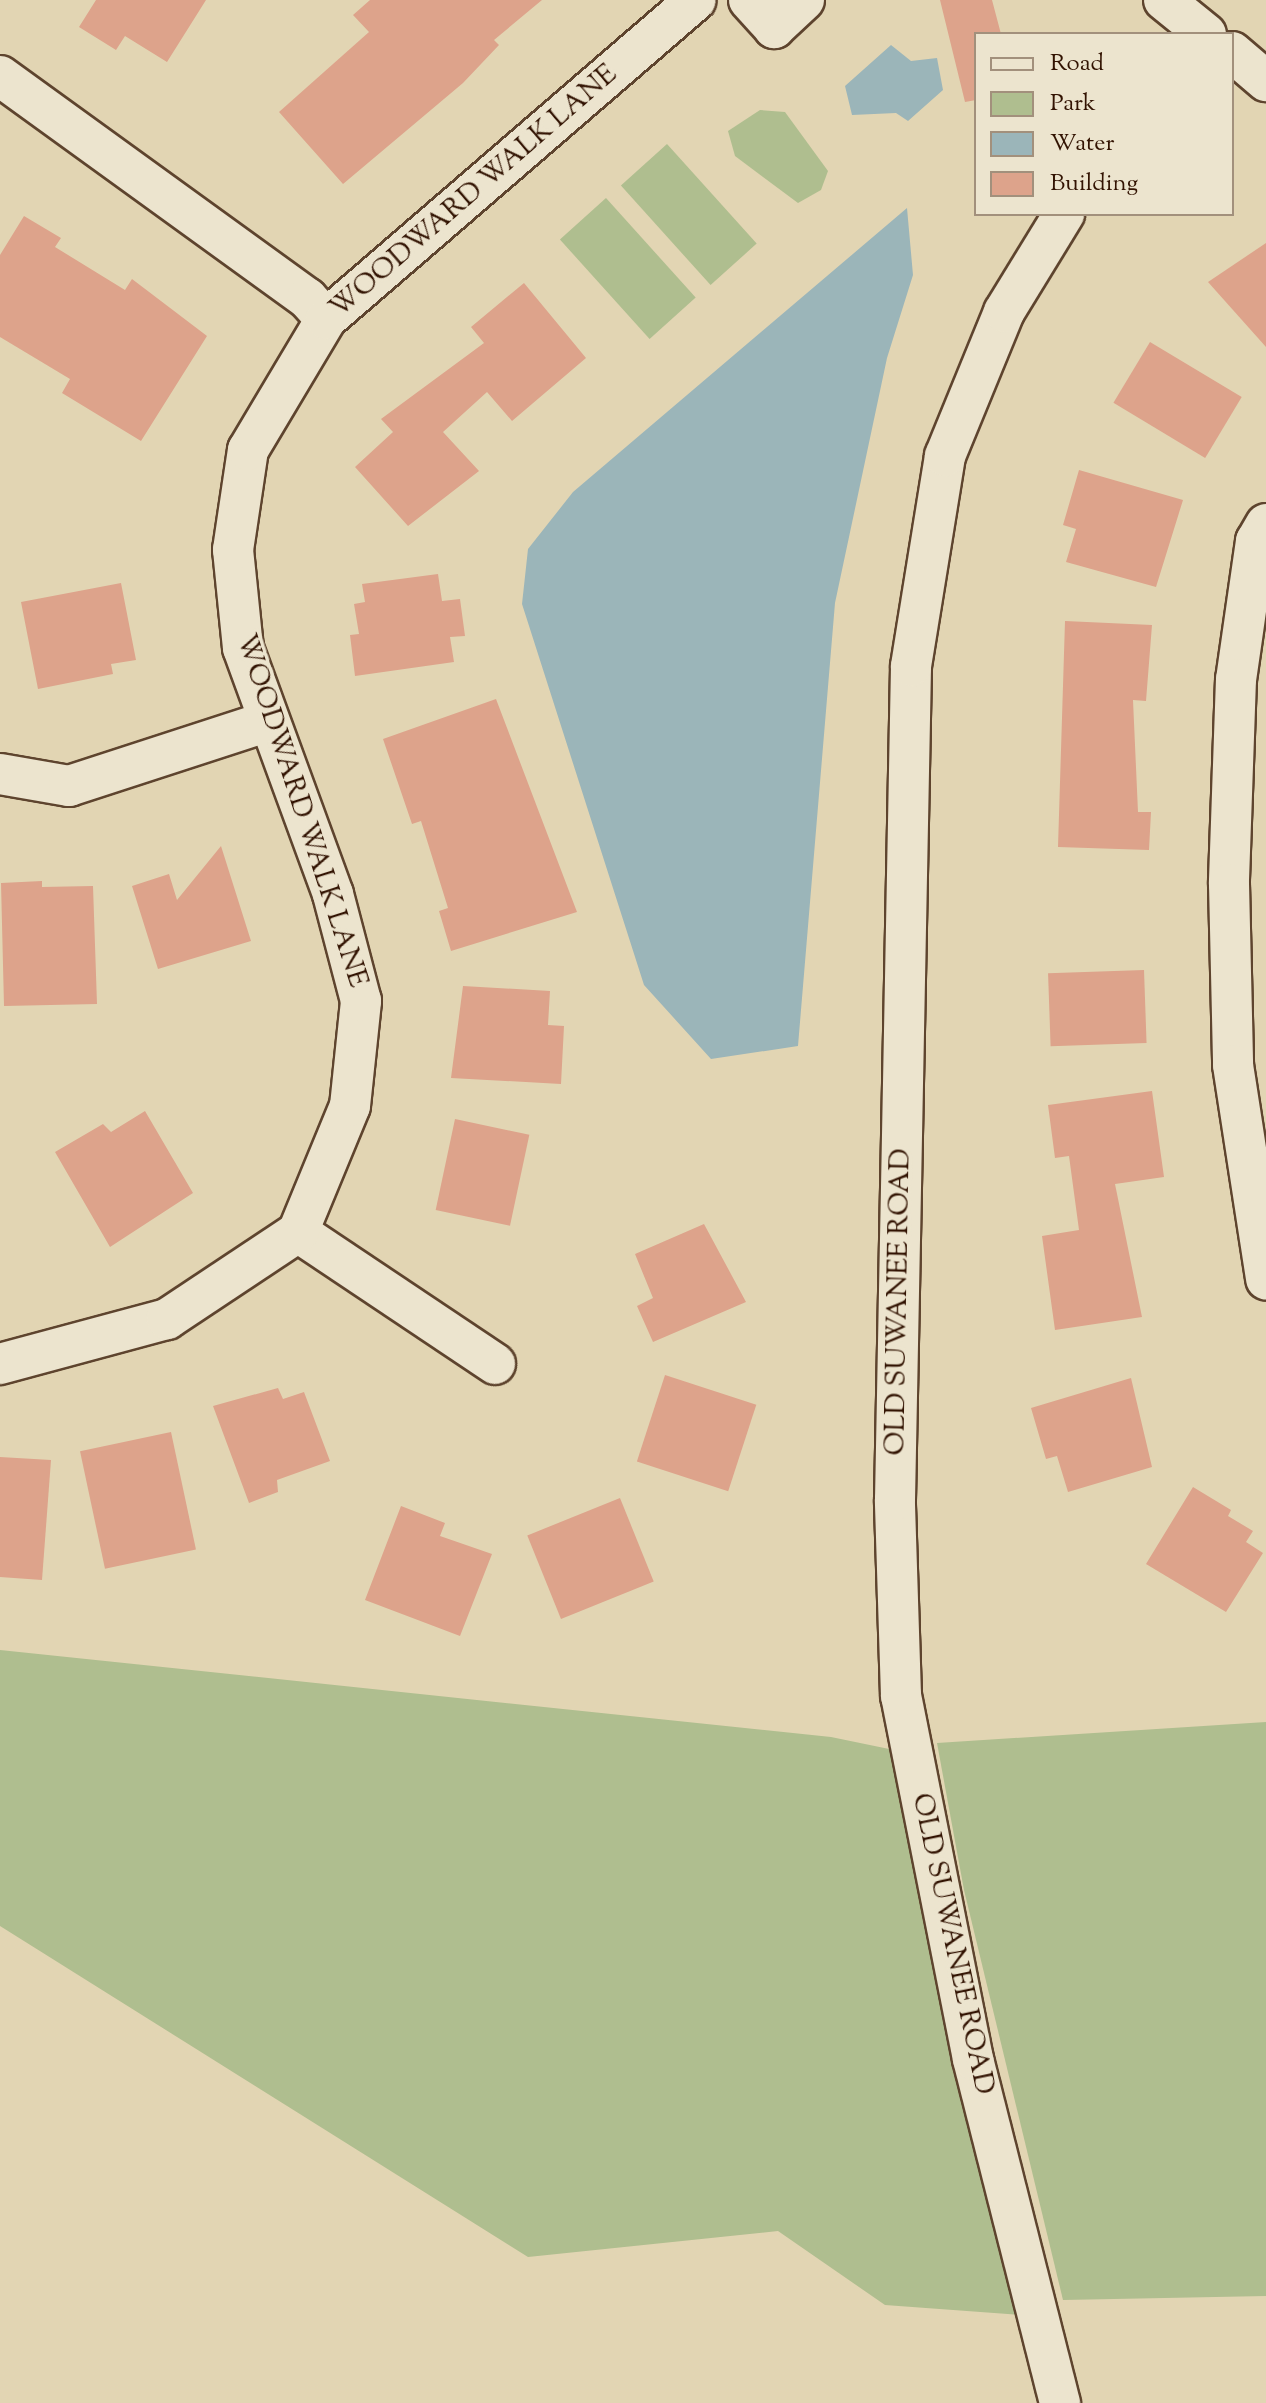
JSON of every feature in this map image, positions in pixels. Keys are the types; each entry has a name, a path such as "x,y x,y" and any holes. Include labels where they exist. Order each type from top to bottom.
{"street":[{"name":"WOODWARD WALK LANE","path":"298,1232 350,1106 361,1001 333,894 266,722 243,648 233,550 248,450 326,319 695,0"},
{"path":"749,0 774,28 804,0"},
{"path":"1234,54 1266,81"},
{"path":"0,76 307,298 326,319"},
{"name":"OLD SUWANEE ROAD","path":"1060,2403 973,2059 901,1696 895,1500 911,666 945,456 1004,312 1063,216"},
{"path":"1266,524 1256,541 1236,679 1229,884 1233,1065 1266,1279"},
{"path":"0,774 69,786 266,722"},
{"path":"0,1364 167,1319 298,1232 495,1364"}],"green space":[{"path":"760,110 785,112 828,171 821,190 798,203 735,156 728,131"},
{"path":"667,144 757,244 711,285 621,185"},
{"path":"606,198 696,298 650,339 560,239"},
{"path":"0,1650 831,1737 894,1750 907,1836 1021,2315 885,2305 778,2231 528,2257 0,1926"},
{"path":"1266,1722 1266,2296 1063,2300 964,1890 937,1743"}],"water":[{"path":"891,45 911,61 937,58 943,90 908,121 896,113 852,115 845,86"},
{"path":"907,208 913,275 887,358 835,603 798,1046 711,1059 644,985 522,604 528,549 573,492"}],"building":[{"path":"96,0 206,0 167,62 125,36 116,50 79,27"},
{"path":"370,0 542,0 494,40 499,45 463,83 343,184 279,112 369,32 353,15"},
{"path":"940,0 992,0 1000,32 974,32 974,100 965,102"},
{"path":"24,216 61,238 55,247 125,290 132,279 207,336 141,441 62,393 70,379 0,337 0,255"},
{"path":"1266,243 1266,347 1208,282"},
{"path":"524,283 586,358 512,421 487,392 443,432 479,471 408,526 355,467 393,432 381,419 484,343 471,327"},
{"path":"1150,342 1242,397 1205,458 1113,403"},
{"path":"1079,470 1183,500 1156,587 1066,562 1076,529 1063,525"},
{"path":"438,574 442,601 460,599 465,636 450,637 454,662 355,676 350,635 359,634 354,604 365,602 362,584"},
{"path":"121,583 136,660 111,664 113,674 38,689 21,602"},
{"path":"1065,621 1152,625 1146,701 1133,700 1138,812 1151,812 1149,850 1058,847"},
{"path":"496,699 577,912 451,951 439,911 448,908 421,821 412,824 383,739"},
{"path":"221,846 251,941 158,969 132,886 169,874 177,900"},
{"path":"42,881 42,887 93,886 97,1004 4,1006 1,883"},
{"path":"1144,970 1147,1043 1051,1046 1048,973"},
{"path":"463,986 550,991 548,1025 564,1026 561,1084 451,1078"},
{"path":"1152,1091 1164,1177 1115,1184 1142,1317 1055,1330 1042,1236 1079,1230 1069,1156 1055,1158 1048,1105"},
{"path":"145,1111 193,1193 110,1247 55,1152 103,1124 111,1132"},
{"path":"455,1119 529,1135 510,1226 436,1210"},
{"path":"704,1224 746,1302 653,1342 637,1306 653,1298 635,1254"},
{"path":"665,1375 756,1405 728,1491 637,1462"},
{"path":"1131,1378 1152,1467 1068,1492 1057,1456 1046,1459 1031,1408"},
{"path":"278,1388 283,1399 304,1392 330,1461 277,1480 278,1492 249,1503 213,1406"},
{"path":"171,1432 196,1549 105,1569 80,1451"},
{"path":"0,1457 51,1460 42,1580 0,1577"},
{"path":"1193,1487 1231,1510 1228,1516 1253,1531 1246,1542 1263,1553 1226,1612 1146,1564"},
{"path":"620,1498 654,1581 561,1619 527,1535"},
{"path":"401,1506 445,1523 440,1536 492,1554 460,1636 365,1600"}]}
